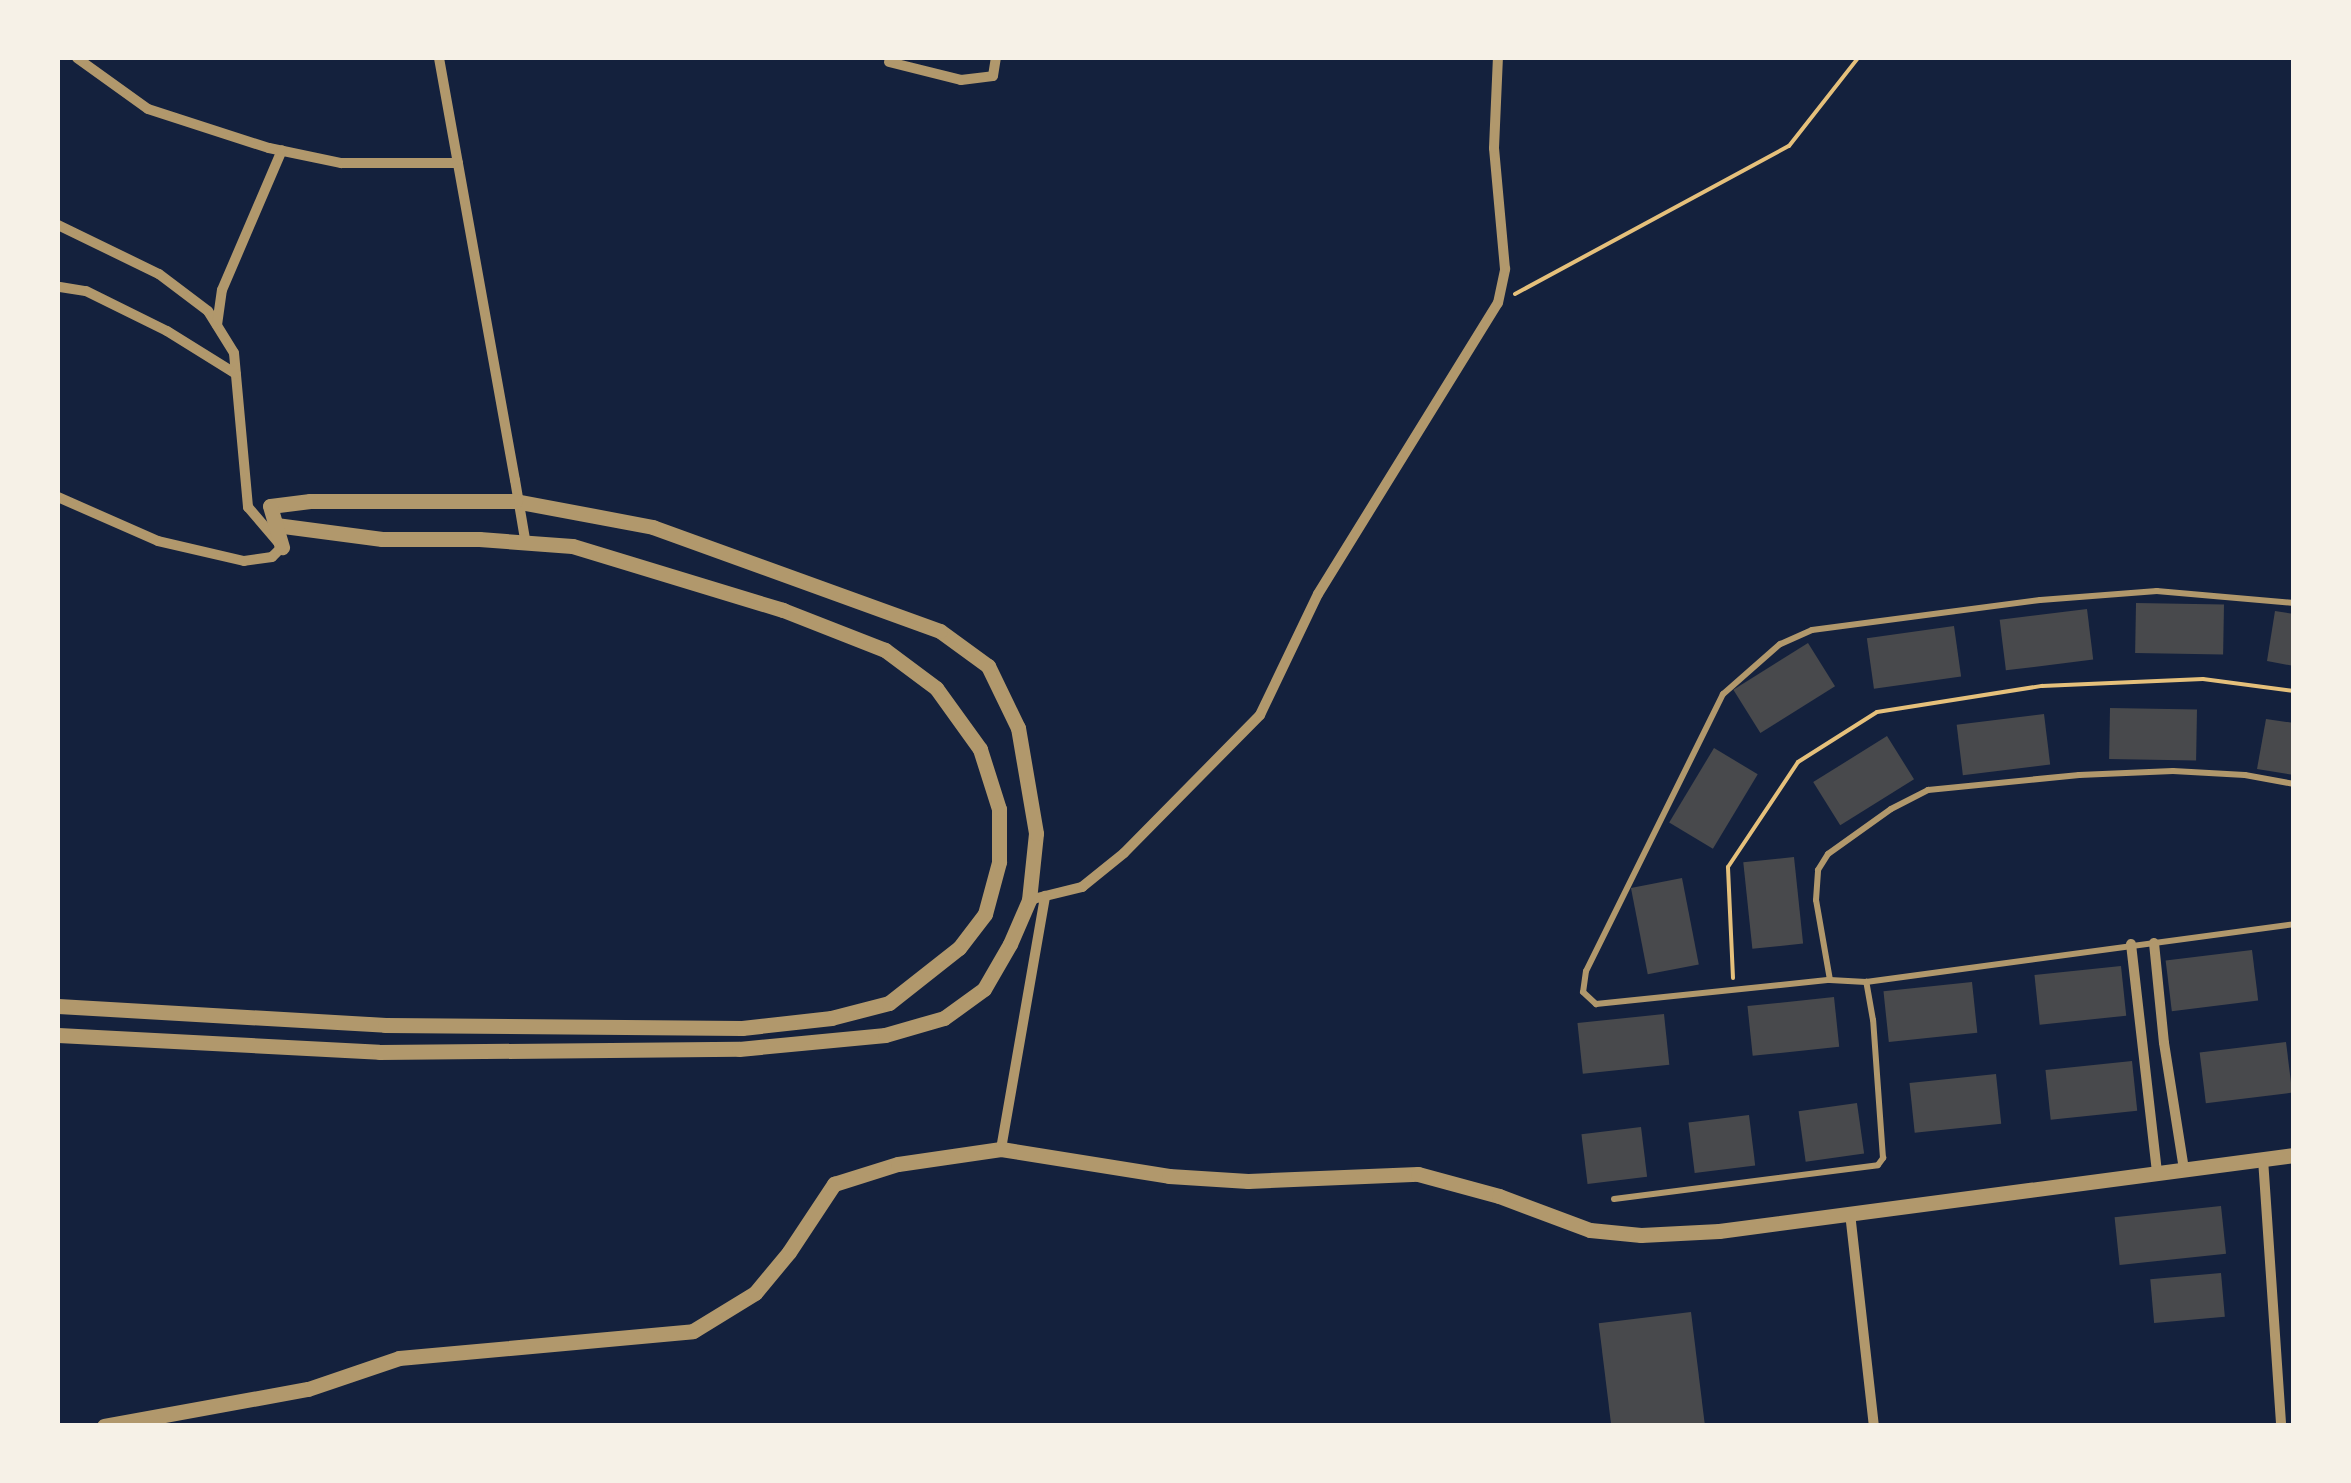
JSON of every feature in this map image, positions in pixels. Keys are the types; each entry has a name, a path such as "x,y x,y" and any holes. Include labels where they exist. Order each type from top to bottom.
{"street":[{"path":"77,58 148,109 282,150 342,163 458,163"},
{"path":"439,58 519,502 525,540 518,542"},
{"path":"889,62 961,80 993,76 996,58"},
{"path":"58,1035 379,1052 739,1049 885,1035 944,1018 984,989 1037,898 1082,887 1124,852 1260,715 1318,594 1498,304 1504,269 1494,148 1498,58"},
{"path":"217,325 222,290 282,150"},
{"path":"60,231 159,274 208,311 234,353 248,507 282,547"},
{"path":"60,287 86,291 135,315 224,363 236,375"},
{"path":"58,497 158,541 244,561 272,557 282,547"},
{"path":"282,547 270,506 310,501 519,502 653,527 940,631 988,666 1018,728 1036,833 1037,898 1001,1149"},
{"path":"58,1006 385,1024 742,1028 831,1018 889,1003 959,948 985,914 999,862 998,809 980,748 936,688 885,650 783,610 572,546 382,539 276,525 282,547"},
{"path":"2154,943 2164,1043 2184,1170"},
{"path":"2132,944 2157,1173"},
{"path":"104,1426 308,1389 399,1358 693,1332 755,1293 834,1184 898,1164 1001,1149 1169,1176 1248,1181 1418,1174 1499,1196 1590,1230 1641,1235 1719,1231 2294,1155"},
{"path":"2263,1159 2281,1426"},
{"path":"1850,1213 1874,1426"}],"lane":[{"path":"2294,603 2157,591 2099,595 1812,630 1780,644 1723,694 1586,971 1583,992 1596,1004 1830,980 1866,982 2294,924"},
{"path":"1830,980 1816,900 1818,870 1828,854 1891,809 1928,790 2173,771 2294,784"},
{"path":"1614,1199 1878,1165 1883,1158 1874,1020 1866,982"}],"path":[{"path":"1498,304 1788,146 1858,58"},
{"path":"1734,990 1728,866 1798,762 1877,712 2042,686 2202,679 2294,691"}],"building":[{"path":"2136,603 2224,605 2223,655 2135,653"},
{"path":"2087,609 2093,660 2006,670 2000,620"},
{"path":"2275,611 2294,614 2294,666 2267,661"},
{"path":"1954,626 1961,677 1874,689 1867,638"},
{"path":"1808,643 1835,686 1760,733 1733,690"},
{"path":"2110,708 2197,710 2196,761 2109,759"},
{"path":"2044,714 2050,765 1963,775 1957,725"},
{"path":"2266,719 2294,723 2294,775 2257,769"},
{"path":"1887,736 1914,779 1840,825 1813,782"},
{"path":"1714,748 1758,774 1713,849 1669,823"},
{"path":"1794,857 1803,944 1752,949 1743,862"},
{"path":"1682,878 1699,964 1648,974 1631,888"},
{"path":"2252,950 2258,1001 2172,1011 2166,961"},
{"path":"2121,966 2126,1016 2040,1025 2034,975"},
{"path":"1972,982 1977,1033 1889,1042 1883,991"},
{"path":"1834,997 1839,1047 1753,1056 1747,1006"},
{"path":"1664,1014 1669,1065 1583,1074 1577,1023"},
{"path":"2286,1042 2292,1093 2206,1103 2200,1053"},
{"path":"2132,1061 2137,1111 2051,1120 2045,1070"},
{"path":"1996,1074 2001,1124 1915,1133 1909,1083"},
{"path":"1857,1103 1864,1154 1806,1162 1799,1111"},
{"path":"1749,1115 1755,1166 1695,1173 1688,1122"},
{"path":"1641,1127 1647,1177 1588,1184 1581,1134"},
{"path":"2221,1206 2226,1254 2120,1265 2115,1217"},
{"path":"2221,1273 2225,1317 2154,1323 2150,1279"},
{"path":"1691,1312 1705,1426 1611,1426 1599,1323"}]}
